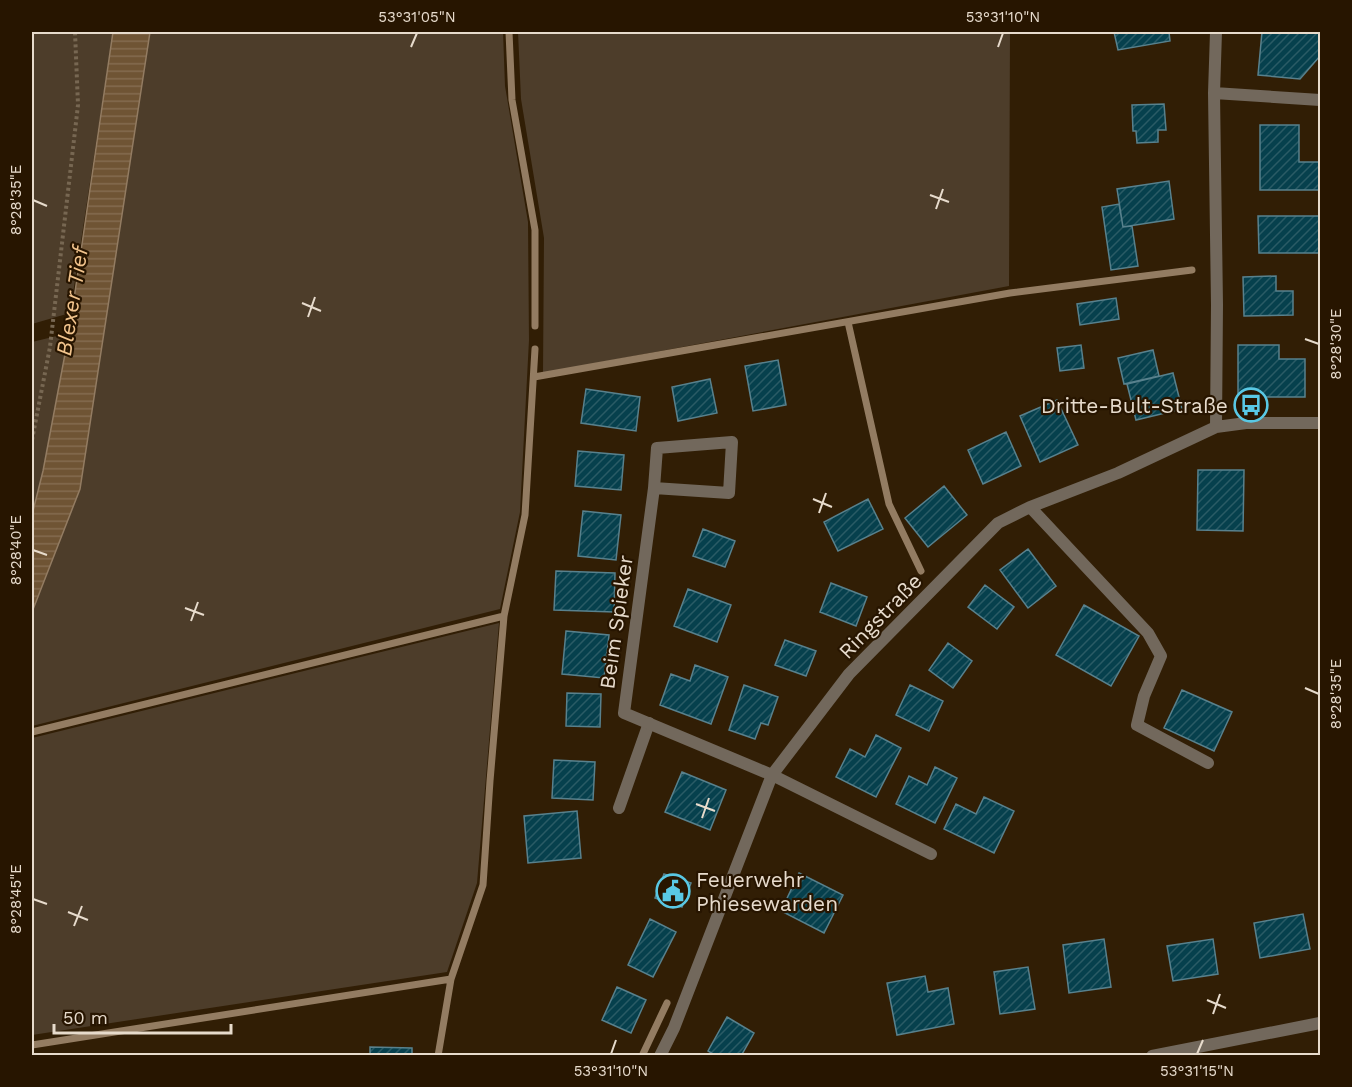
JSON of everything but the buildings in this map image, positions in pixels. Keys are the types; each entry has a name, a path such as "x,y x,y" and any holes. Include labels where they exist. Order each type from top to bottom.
{"street":[{"path":"1216,32 1214,93 1216,427"},
{"path":"1214,93 1320,100"},
{"name":"Ringstraße","path":"660,1056 674,1028 772,775 849,674 998,524 1030,507 1118,473 1216,427 1246,423 1320,423"},
{"name":"Beim Spieker","path":"654,488 729,493 732,442 657,448 654,488 624,713 772,775 931,854"},
{"path":"1030,507 1148,633 1161,656 1144,696 1137,725 1208,763"},
{"path":"619,808 649,723"},
{"path":"1152,1056 1320,1023"}],"path":[{"path":"32,440 50,347 76,117 75,32"}],"shaded area":[{"path":"32,32 113,32 70,313 32,324"},
{"path":"113,32 150,32 80,489 32,612 32,515 43,471 69,333"},
{"path":"150,32 503,32 505,86 528,222 529,340 520,512 500,609 32,726 32,612 80,489"},
{"path":"518,32 1010,32 1009,286 543,373 544,238 521,99"},
{"path":"69,333 43,471 32,515 32,342"},
{"path":"499,623 477,883 447,972 32,1035 32,738"}],"waterway":[{"path":"509,32 512,100 535,230 535,326"},
{"path":"534,377 1010,293 1192,270"},
{"path":"848,322 889,504 921,571"},
{"path":"438,1056 451,979 483,885 504,616 525,515 535,349"},
{"path":"32,732 504,616"},
{"path":"32,1045 451,979"},
{"path":"642,1056 667,1003"}],"place":[{"name":"Dritte-Bult-Straße","path":"1251,405"},
{"name":"Feuerwehr Phiesewarden","path":"673,891"}],"water label":[{"name":"Blexer Tief","path":"72,301"}]}
